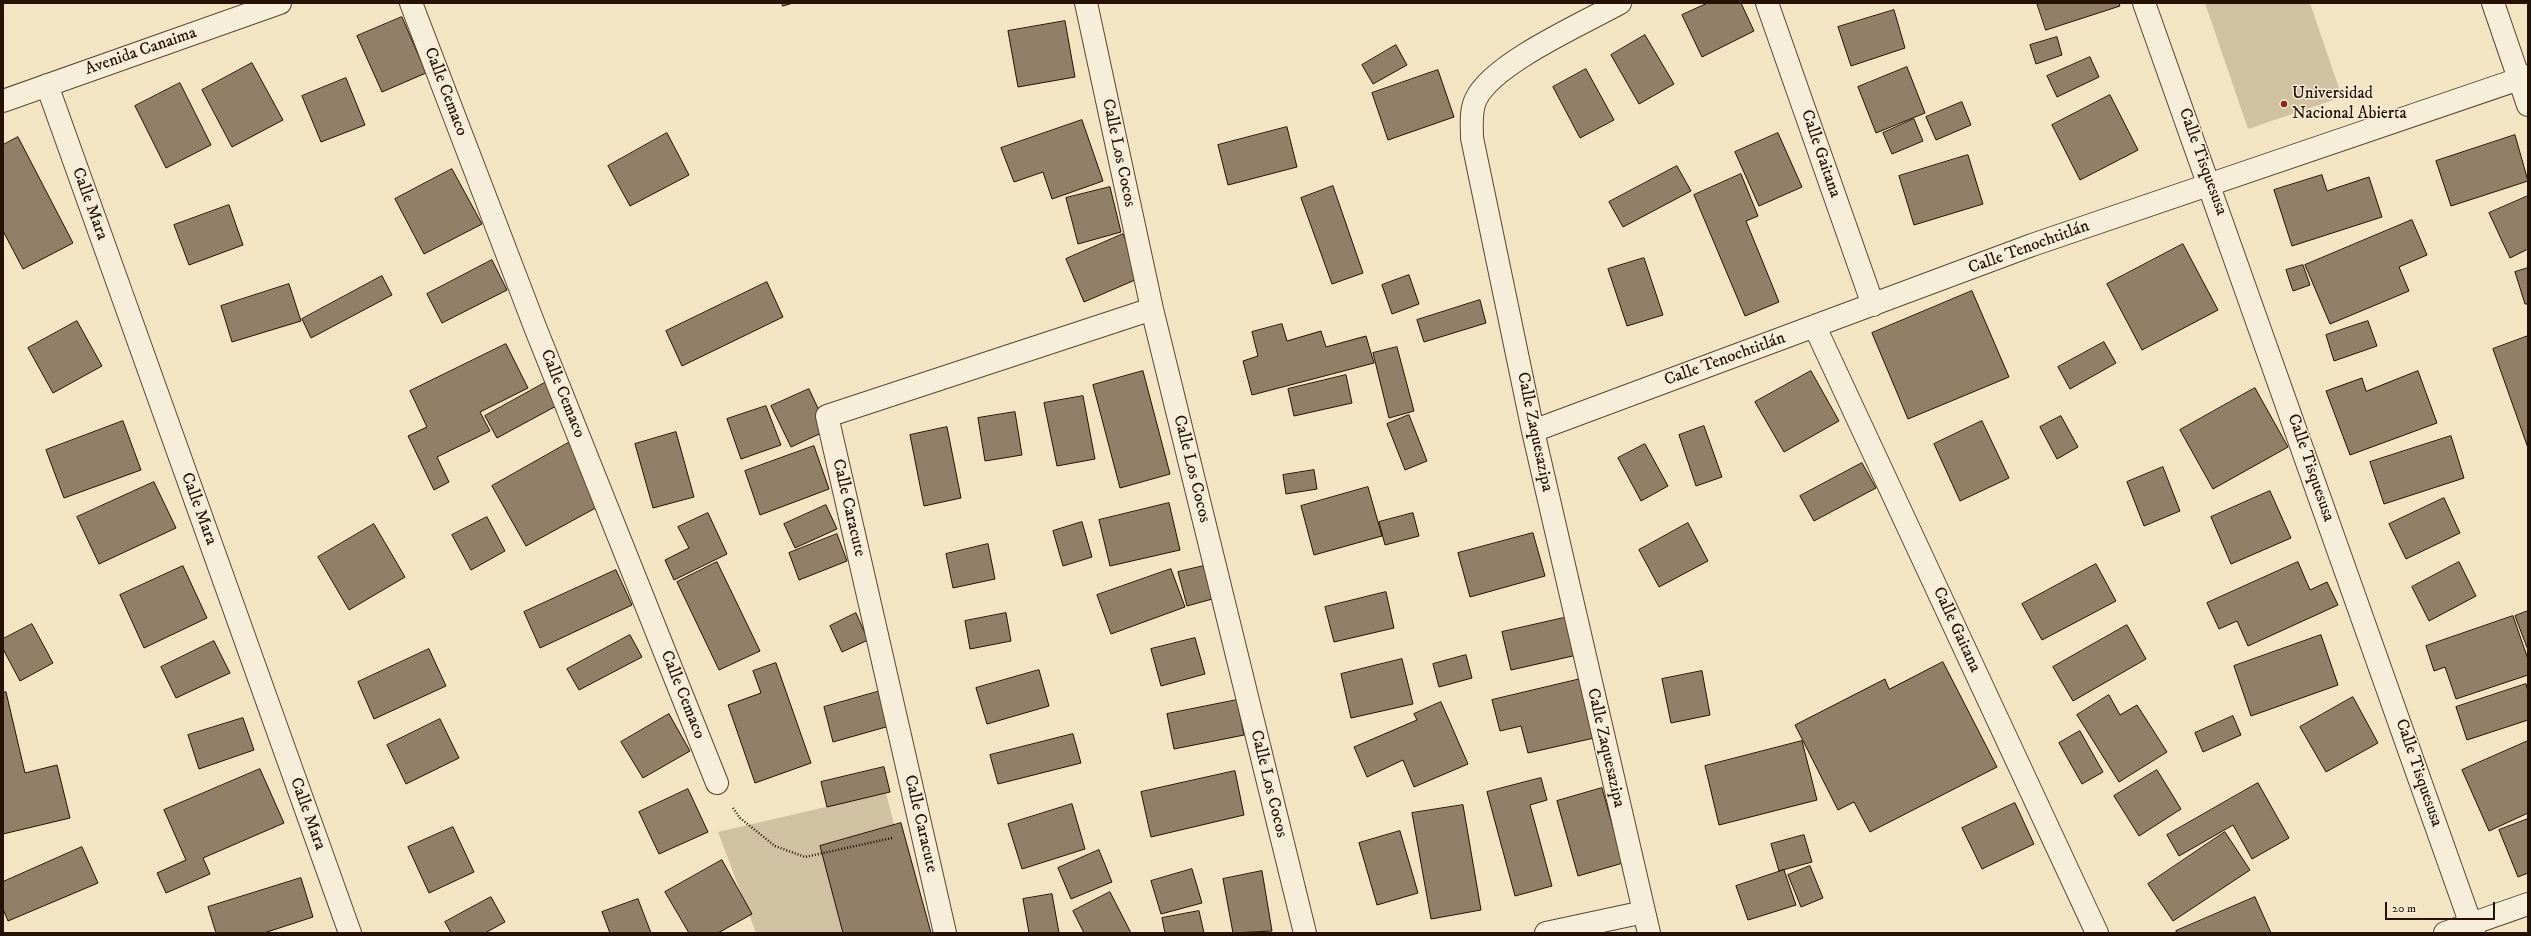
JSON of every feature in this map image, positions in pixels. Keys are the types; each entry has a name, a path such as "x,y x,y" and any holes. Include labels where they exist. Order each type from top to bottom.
{"street":[{"name":"Avenida Canaima","path":"3,101 280,3"},
{"name":"Calle Cemaco","path":"411,3 532,320 716,783"},
{"name":"Calle Los Cocos","path":"1086,3 1152,310 1305,933"},
{"name":"Calle Zaquesazipa","path":"1620,3 1517,60 1488,82 1476,98 1472,112 1472,138 1533,431 1649,933"},
{"name":"Calle Gaitana","path":"1767,3 1873,305"},
{"name":"Calle Tisquesusa","path":"2144,3 2473,928"},
{"path":"2492,3 2523,77 2528,105"},
{"name":"Calle Tenochtitlán","path":"1533,431 2032,245 2210,186 2523,77"},
{"name":"Calle Mara","path":"47,85 350,933"},
{"name":"Calle Caracute","path":"945,933 827,416 1152,310"},
{"name":"Calle Gaitana","path":"1815,327 2097,933"},
{"path":"2445,933 2473,928 2528,904"},
{"path":"1546,933 1644,912"}],"path":[{"path":"716,783 740,818 775,846 805,856 922,831"}],"shaded area":[{"path":"2205,3 2310,3 2342,97 2248,129"},
{"path":"886,793 922,933 756,933 718,832"}],"building":[{"path":"782,3 793,3 783,6"},
{"path":"1708,3 1741,3 1754,31 1702,57 1682,15"},
{"path":"2037,3 2119,3 2120,6 2046,30"},
{"path":"1894,10 1905,48 1851,66 1838,27"},
{"path":"402,17 426,73 382,92 357,36"},
{"path":"1065,21 1075,77 1018,87 1008,31"},
{"path":"1645,35 1674,84 1639,104 1611,55"},
{"path":"2057,37 2062,55 2036,64 2030,45"},
{"path":"1396,45 1407,65 1373,84 1362,65"},
{"path":"2090,57 2099,77 2057,97 2047,76"},
{"path":"252,63 283,120 232,147 202,90"},
{"path":"1907,67 1925,113 1876,133 1858,87"},
{"path":"1586,69 1614,120 1580,138 1553,87"},
{"path":"1438,70 1454,117 1388,140 1372,93"},
{"path":"346,78 365,125 321,142 302,96"},
{"path":"180,83 211,145 166,168 135,106"},
{"path":"2110,95 2138,150 2080,180 2052,125"},
{"path":"1962,102 1971,125 1936,140 1926,117"},
{"path":"1914,119 1923,141 1892,154 1883,133"},
{"path":"1082,120 1103,181 1052,199 1043,172 1014,182 1001,148"},
{"path":"1287,127 1297,167 1228,185 1218,145"},
{"path":"667,133 689,175 630,206 608,166"},
{"path":"1778,133 1802,187 1759,206 1735,152"},
{"path":"2515,135 2528,181 2451,206 2436,161"},
{"path":"18,137 73,243 23,269 3,231 3,145"},
{"path":"1968,155 1983,204 1914,225 1899,176"},
{"path":"1677,166 1691,191 1623,227 1609,202"},
{"path":"452,169 482,224 424,254 395,199"},
{"path":"1741,174 1758,216 1746,221 1779,302 1745,316 1694,195"},
{"path":"2322,175 2327,191 2369,177 2382,217 2292,246 2274,190"},
{"path":"1333,186 1363,273 1332,284 1301,198"},
{"path":"1110,187 1121,232 1078,244 1066,198"},
{"path":"2528,196 2528,249 2510,258 2489,213"},
{"path":"229,205 243,245 189,265 174,225"},
{"path":"2412,220 2427,255 2399,267 2409,291 2330,324 2305,265"},
{"path":"1123,234 1142,277 1084,302 1066,259"},
{"path":"2183,244 2218,310 2142,350 2107,284"},
{"path":"1644,258 1663,315 1627,326 1608,269"},
{"path":"492,260 507,290 442,323 427,294"},
{"path":"2303,265 2310,285 2293,291 2286,270"},
{"path":"2528,268 2528,304 2525,304 2515,272"},
{"path":"1409,275 1419,304 1392,314 1382,285"},
{"path":"382,276 392,295 311,338 302,319"},
{"path":"767,282 783,317 682,366 666,331"},
{"path":"289,284 301,321 232,342 221,306"},
{"path":"1972,291 2009,377 1908,419 1872,333"},
{"path":"1480,300 1486,323 1424,342 1417,320"},
{"path":"77,321 102,366 53,393 28,348"},
{"path":"2368,321 2377,346 2334,361 2326,335"},
{"path":"1282,324 1287,341 1321,331 1326,347 1366,336 1374,363 1252,395 1243,361 1258,356 1252,332"},
{"path":"2528,336 2528,448 2493,349"},
{"path":"2104,342 2116,363 2070,389 2058,367"},
{"path":"506,344 528,388 480,412 490,431 437,457 449,482 434,490 408,436 427,427 410,391"},
{"path":"1397,347 1414,411 1389,418 1373,353"},
{"path":"1143,371 1170,474 1120,488 1093,385"},
{"path":"1811,371 1839,421 1784,452 1755,402"},
{"path":"2418,371 2437,423 2350,455 2326,391 2362,378 2366,391"},
{"path":"1346,375 1352,403 1294,416 1288,389"},
{"path":"548,381 560,404 497,438 485,416"},
{"path":"2255,388 2288,447 2213,489 2180,430"},
{"path":"809,389 828,430 791,447 771,406"},
{"path":"1083,396 1095,459 1057,466 1044,403"},
{"path":"766,406 781,445 741,459 727,419"},
{"path":"1015,412 1022,455 985,461 978,418"},
{"path":"1409,415 1427,461 1405,470 1387,424"},
{"path":"2061,416 2078,447 2057,459 2040,427"},
{"path":"123,421 141,470 64,498 46,450"},
{"path":"1982,421 2009,478 1960,501 1934,444"},
{"path":"1704,426 1722,477 1696,486 1679,435"},
{"path":"947,427 961,498 924,506 910,435"},
{"path":"676,432 694,497 653,508 635,444"},
{"path":"2451,436 2464,478 2384,504 2370,462"},
{"path":"577,438 612,499 526,546 492,486"},
{"path":"1645,444 1668,486 1641,501 1618,458"},
{"path":"814,446 829,489 760,515 745,471"},
{"path":"1862,463 1876,488 1814,521 1800,496"},
{"path":"2163,467 2180,511 2144,526 2127,482"},
{"path":"1314,470 1317,489 1286,494 1283,475"},
{"path":"154,482 176,528 99,564 77,517"},
{"path":"1368,487 1382,536 1314,555 1301,506"},
{"path":"2270,491 2291,538 2231,564 2211,517"},
{"path":"2444,498 2460,533 2406,559 2389,524"},
{"path":"1169,503 1180,550 1110,566 1099,520"},
{"path":"826,505 837,529 795,548 784,524"},
{"path":"708,513 727,554 674,580 665,560 689,548 678,527"},
{"path":"1413,513 1419,536 1385,545 1379,522"},
{"path":"487,517 505,551 471,570 452,535"},
{"path":"1082,522 1092,557 1063,566 1053,531"},
{"path":"1688,523 1708,561 1659,587 1639,550"},
{"path":"374,524 405,577 349,610 318,557"},
{"path":"1533,533 1545,576 1470,597 1458,553"},
{"path":"837,534 847,561 799,580 789,553"},
{"path":"988,544 995,579 953,588 946,554"},
{"path":"717,562 760,651 719,670 677,582"},
{"path":"2298,562 2310,590 2327,582 2338,605 2248,646 2237,621 2219,629 2207,603"},
{"path":"2459,562 2476,596 2429,621 2412,587"},
{"path":"2096,564 2116,601 2042,640 2022,604"},
{"path":"1208,565 1216,598 1187,606 1178,572"},
{"path":"183,566 207,618 144,648 120,595"},
{"path":"1171,569 1185,607 1111,634 1097,595"},
{"path":"616,570 632,605 540,648 524,612"},
{"path":"1386,592 1394,628 1334,642 1325,607"},
{"path":"2528,611 2528,650 2515,616"},
{"path":"856,613 868,640 842,652 830,626"},
{"path":"1006,613 1011,641 970,649 965,621"},
{"path":"2513,616 2528,659 2528,675 2456,699 2445,667 2434,671 2426,646"},
{"path":"1568,617 1577,655 1511,670 1502,632"},
{"path":"32,624 53,663 20,681 3,649 3,639"},
{"path":"2127,625 2146,659 2073,701 2053,667"},
{"path":"630,635 642,657 579,690 567,669"},
{"path":"2321,635 2338,685 2251,716 2234,666"},
{"path":"1195,638 1205,674 1161,686 1151,649"},
{"path":"214,641 230,673 176,698 161,667"},
{"path":"429,649 446,686 374,719 358,682"},
{"path":"1466,655 1472,678 1439,687 1433,664"},
{"path":"1402,659 1413,704 1351,718 1341,674"},
{"path":"1943,662 1997,767 1870,832 1854,802 1838,810 1795,725 1885,679 1889,689"},
{"path":"776,663 811,763 755,783 728,705 761,693 753,671"},
{"path":"1039,670 1049,706 987,724 976,688"},
{"path":"1702,671 1710,715 1671,723 1662,679"},
{"path":"1589,677 1603,736 1528,753 1521,726 1500,731 1492,700"},
{"path":"2526,684 2528,691 2528,720 2467,740 2456,707"},
{"path":"891,688 900,723 833,742 824,707"},
{"path":"6,692 25,773 57,765 70,818 3,834 3,693"},
{"path":"2109,695 2120,715 2137,705 2167,752 2119,782 2077,715"},
{"path":"2353,697 2378,743 2326,772 2300,727"},
{"path":"1237,700 1244,735 1174,749 1167,714"},
{"path":"1441,702 1468,764 1414,787 1403,760 1367,777 1354,747 1417,720 1414,714"},
{"path":"669,714 690,751 643,778 621,742"},
{"path":"2233,716 2241,735 2203,752 2195,733"},
{"path":"243,718 254,750 199,769 188,735"},
{"path":"440,719 459,758 406,784 387,745"},
{"path":"2080,731 2103,772 2082,784 2059,743"},
{"path":"1073,734 1081,763 998,784 990,755"},
{"path":"1802,741 1817,800 1719,825 1705,766"},
{"path":"2528,741 2528,813 2489,831 2462,770"},
{"path":"884,767 890,792 827,807 821,782"},
{"path":"260,769 284,823 203,858 210,874 166,893 157,873 186,860 164,810"},
{"path":"2157,770 2181,809 2139,836 2114,796"},
{"path":"1235,771 1244,815 1151,837 1141,792"},
{"path":"1541,778 1547,800 1530,805 1552,886 1515,896 1487,792"},
{"path":"2258,783 2289,838 2252,859 2233,825 2179,856 2167,835"},
{"path":"1602,788 1623,863 1578,876 1557,801"},
{"path":"688,789 708,832 659,854 639,812"},
{"path":"2015,803 2034,844 1982,869 1962,828"},
{"path":"1072,804 1085,849 1022,869 1008,824"},
{"path":"1463,805 1481,910 1431,919 1412,813"},
{"path":"2528,819 2528,873 2518,877 2499,830"},
{"path":"901,823 931,933 843,933 820,846"},
{"path":"453,827 474,872 429,893 408,847"},
{"path":"1400,831 1418,893 1377,905 1359,843"},
{"path":"2225,832 2250,870 2173,921 2148,884"},
{"path":"1804,835 1812,862 1779,871 1771,844"},
{"path":"82,847 98,883 8,921 3,909 3,882"},
{"path":"1099,850 1112,882 1071,899 1058,868"},
{"path":"722,860 752,914 718,933 689,933 665,892"},
{"path":"1810,866 1823,898 1801,907 1788,875"},
{"path":"1192,869 1202,903 1161,914 1151,881"},
{"path":"1784,870 1796,905 1748,920 1736,886"},
{"path":"1262,871 1272,931 1233,933 1223,879"},
{"path":"301,878 313,917 264,933 216,933 208,907"},
{"path":"1110,892 1131,933 1084,933 1073,911"},
{"path":"1052,894 1059,933 1029,933 1023,899"},
{"path":"491,897 505,922 485,933 451,933 445,922"},
{"path":"2255,897 2271,933 2177,933 2176,931"},
{"path":"638,899 651,933 610,933 602,912"},
{"path":"1199,911 1204,933 1165,933 1162,918"}],"place":[{"name":"Universidad Nacional Abierta","path":"2284,104"}]}
